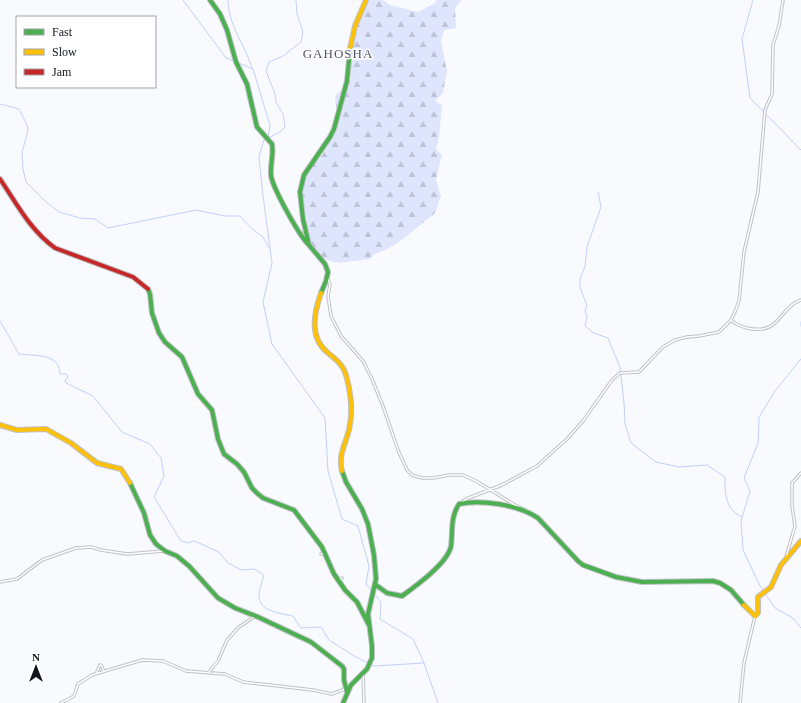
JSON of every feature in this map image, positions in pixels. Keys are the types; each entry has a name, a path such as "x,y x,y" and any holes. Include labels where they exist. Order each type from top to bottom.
{"main road":[{"path":"210,0 216,8 228,32 236,62 247,84 255,123 260,132 273,146 271,162 272,180 303,239 326,264 327,276 317,309 314,333 318,345 323,351 340,363 344,368 346,375 351,414 350,426 341,452 341,467 348,488 368,524 375,564 376,584 369,607 369,625 372,650 371,663 367,672 353,681 342,703"},
{"path":"309,245 306,235 300,192 302,180 306,171 318,155 334,128 341,103 347,89 350,46 357,17 366,0"},
{"path":"0,179 26,221 47,243 55,248 133,277 147,288 150,294 152,313 159,333 165,342 182,357 198,394 212,410 218,439 224,454 237,464 244,472 252,488 258,494 263,498 294,510 357,602 369,625"},
{"path":"0,425 17,430 46,429 71,443 97,463 121,469 126,475 143,512 152,538 165,551 177,556 189,566 215,596 235,608 311,642 334,660 344,669 344,680 347,694"},
{"path":"376,584 388,593 402,596 419,585 449,556 451,549 454,510 462,502 479,501 531,513 538,518 583,565 616,576 642,582 717,581 731,590 755,616 758,613 758,597 771,587 778,569 786,557 801,541"}],"street":[{"path":"462,502 502,485 537,466 583,421 612,380 620,373 639,372 663,347 675,340 719,332 731,320 739,301 744,252 758,192 765,110 772,94 774,39 779,26 783,0"},
{"path":"774,39 778,38"},
{"path":"327,276 329,281 328,296 331,316 341,336 363,361 372,379 398,450 407,470 412,475 422,478 463,475 531,513"},
{"path":"731,320 737,326 755,330 772,326 792,304 801,300"},
{"path":"786,557 795,526 792,506 792,483 801,473"},
{"path":"0,582 17,579 42,560 86,546 127,554 165,551"},
{"path":"208,672 218,661 227,640 239,627 255,616"},
{"path":"740,703 744,663 755,616"},
{"path":"61,703 74,696 78,684 96,674 142,660 168,662 179,669 186,671 225,674 243,682 313,690 332,694 341,692 346,688"},
{"path":"96,674 100,665 104,672"},
{"path":"363,674 364,703"}],"green space":[{"path":"369,0 383,0 390,5 418,12 435,3 436,0 462,0 455,8 456,28 444,30 441,42 447,71 443,93 435,101 442,105 439,137 436,149 442,155 436,180 441,196 435,213 399,242 373,255 370,259 339,263 326,260 315,252 310,243 303,196 304,185 308,172 323,154 335,132 338,122 335,96 342,90 344,83 351,80 350,51 361,13"}],"waterway":[{"path":"183,0 226,58 234,61"},
{"path":"228,0 231,18 252,68"},
{"path":"268,138 280,132 285,127 283,114 276,102 275,94 266,71 269,62 283,56 301,42 303,32 297,14 296,0"},
{"path":"753,0 742,39 750,98 801,150"},
{"path":"239,63 253,69 270,125 268,138 264,140 259,157 272,263 263,302 272,344 325,418 328,471 342,519 358,526 369,566 366,584 381,602 380,619 413,639 424,663"},
{"path":"0,104 19,109 27,125 28,131 22,152 23,169 26,182 45,201 59,212 80,218 95,219 108,228 196,210 225,216 240,216 251,228 263,237 269,248"},
{"path":"598,192 601,207 587,247 585,266 580,279 580,287 587,306 585,311 587,317 585,326 594,333 608,338 620,367 625,424 631,443 656,462 679,467 707,465 725,477 725,489 729,505 736,514 742,517"},
{"path":"0,321 19,354 45,357 56,362 59,367 60,374 66,374 68,377 65,380 66,383 93,396 122,432 150,444 161,458 164,476 154,497 181,541 188,543 193,541 199,543 219,552 228,563 241,570 254,569 264,575 259,594 262,605 271,611 293,616 301,628 321,627 329,640 356,657 374,666 424,663 438,703"},
{"path":"801,359 775,391 759,417 758,443 744,478 750,491 741,521 743,550 760,586 775,608 793,618 801,628"}],"traffic: fast":[{"path":"210,0 220,14 227,30 236,62 247,84 257,127 272,144 273,152 271,175 276,190 286,211 308,244"},
{"path":"321,293 328,272 325,264 309,245 303,219 300,192 304,175 334,129 347,81 350,49"},
{"path":"148,289 152,313 159,333 165,342 182,357 198,394 212,410 218,439 224,454 237,464 244,472 252,488 258,494 263,498 294,510 322,547 334,574 345,590 357,602 369,625"},
{"path":"342,471 346,482 362,509 368,524 374,555 376,579 368,614 372,658 367,669 351,685 343,703"},
{"path":"130,483 144,513 150,535 156,544 165,551 177,556 189,566 218,598 235,608 311,642 342,666 344,669 344,680 347,692"},
{"path":"376,585 387,593 402,596 431,574 449,553 454,514 459,504 478,502 500,504 530,513 538,518 583,565 616,577 642,582 713,581 720,583 731,590 744,605"}],"traffic: slow":[{"path":"350,49 355,26 366,0"},
{"path":"321,293 316,309 315,332 321,346 343,368 346,375 350,396 350,423 341,455 342,471"},
{"path":"0,425 17,430 46,429 71,443 97,463 121,469 130,483"},
{"path":"744,605 755,616 758,613 758,597 771,587 781,565 801,541"}],"traffic: jam":[{"path":"0,179 31,225 55,248 133,277 148,289"}],"district":[{"name":"GAHOSHA","path":"338,53"}]}
